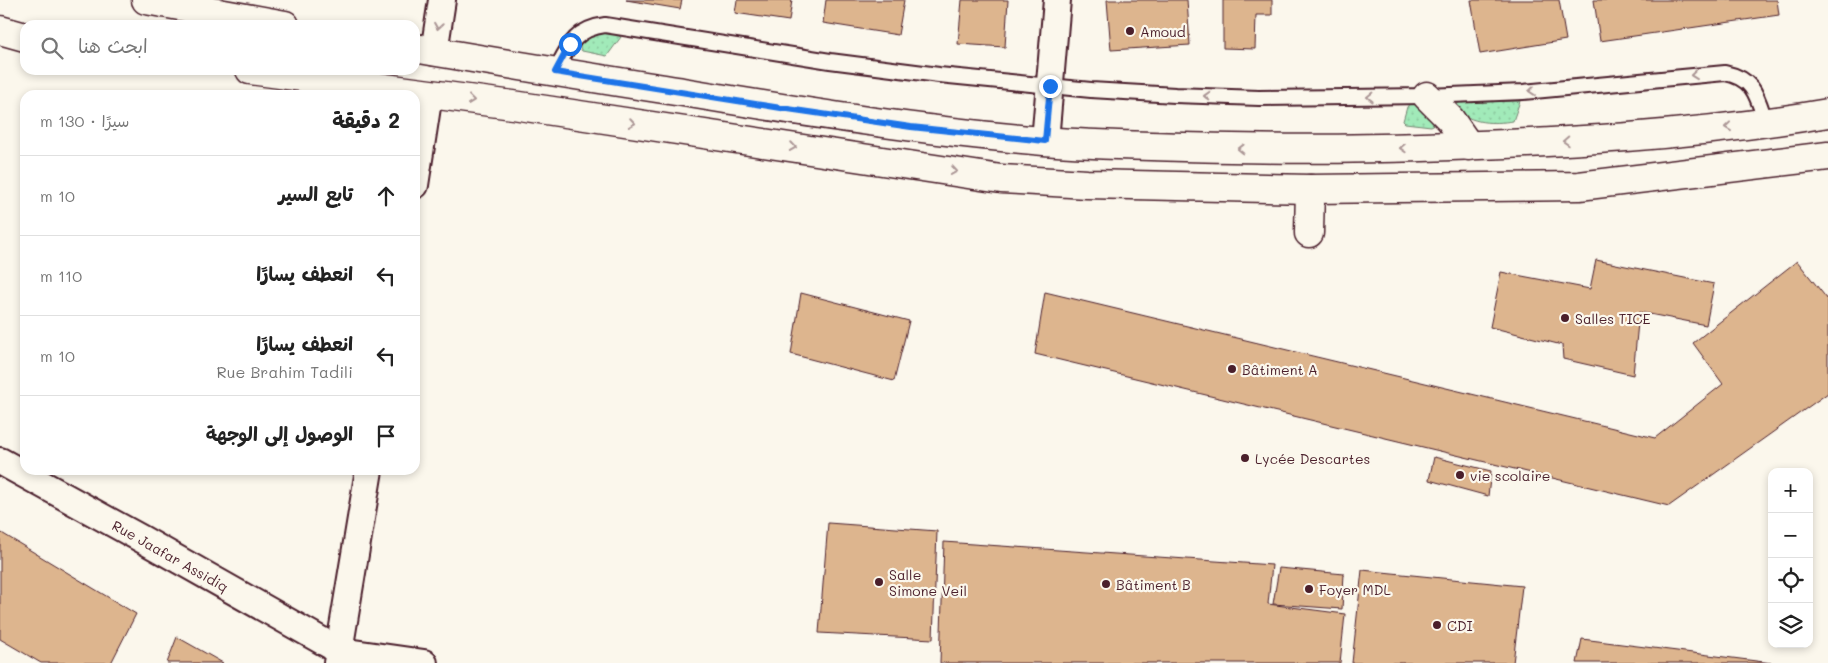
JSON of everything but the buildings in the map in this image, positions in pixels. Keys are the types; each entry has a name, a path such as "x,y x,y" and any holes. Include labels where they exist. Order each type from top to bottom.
{"main road":[{"path":"146,0 258,20"},
{"path":"0,30 20,36"},
{"path":"0,40 20,41"},
{"path":"424,50 781,108 911,127 1045,141 1247,149 1329,150 1469,146 1611,139 1766,123 1828,114"},
{"path":"288,75 400,90"},
{"path":"420,93 523,106 1000,178 1087,184 1310,189 1579,186 1828,156"},
{"path":"1427,96 1450,119 1469,146"},
{"path":"1309,233 1310,189"}],"street":[{"path":"424,50 442,0"},
{"path":"1045,141 1057,0"},
{"path":"420,155 430,94"},
{"name":"Rue Jaafar Assidiq","path":"0,460 20,471"},
{"name":"Rue Jaafar Assidiq","path":"27,475 140,538 338,657"},
{"path":"368,475 338,657 424,663"}],"lane":[{"path":"555,72 576,36 595,26 605,25 830,61 1050,86 1175,95 1259,98 1427,96 1523,92 1725,72 1743,79 1751,86 1757,94 1766,123"}],"green space":[{"path":"601,33 615,34 621,37 607,56 582,51 580,48 581,42"},
{"path":"1520,101 1513,121 1505,122 1475,120 1468,118 1456,109 1458,103 1462,102"},
{"path":"1410,103 1435,111 1437,123 1431,126 1405,123 1403,121"}],"place":[{"name":"Amoud","path":"1130,31"},
{"name":"Salles TICE","path":"1565,318"},
{"name":"Bâtiment A","path":"1232,369"},
{"name":"Lycée Descartes","path":"1245,458"},
{"name":"vie scolaire","path":"1460,475"},
{"name":"Salle Simone Veil","path":"879,582"},
{"name":"Bâtiment B","path":"1106,584"},
{"name":"Foyer MDL","path":"1309,589"},
{"name":"CDI","path":"1437,625"}],"route":[{"path":"570,44 555,72 911,127 1045,141 1050,86"}]}
